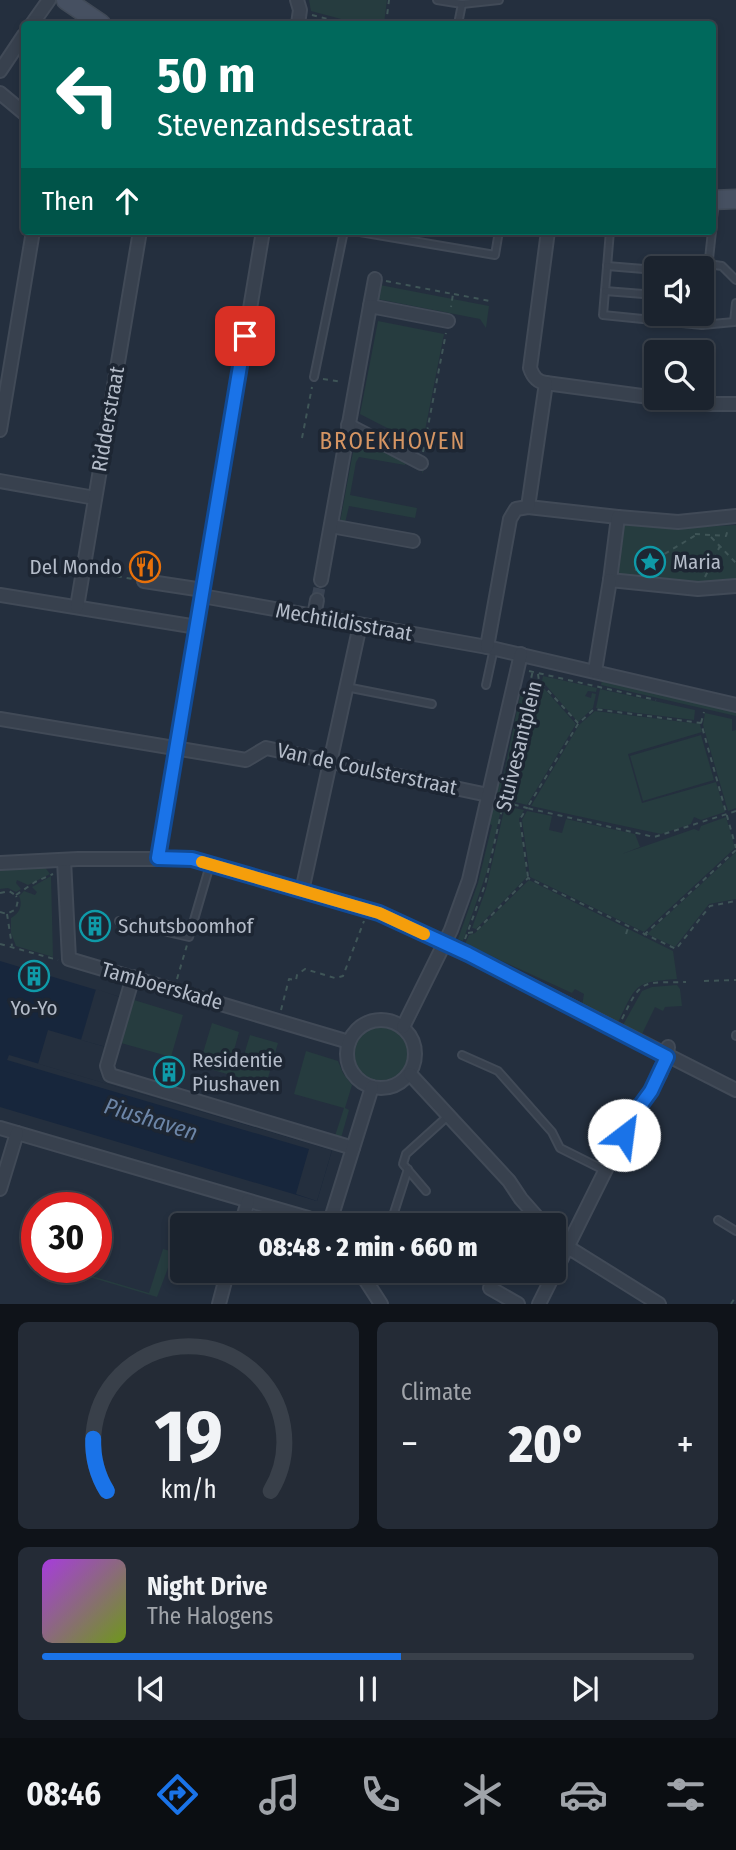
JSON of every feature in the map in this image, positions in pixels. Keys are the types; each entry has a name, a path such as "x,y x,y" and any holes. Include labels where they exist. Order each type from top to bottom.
{"street":[{"path":"34,21 49,0"},
{"path":"66,0 97,21"},
{"path":"0,71 21,40"},
{"path":"0,93 21,110"},
{"path":"716,200 736,199"},
{"path":"0,430 32,235"},
{"name":"Ridderstraat","path":"77,607 139,235"},
{"path":"158,858 261,235"},
{"path":"547,235 530,368 533,377 546,383 701,404 736,404"},
{"path":"321,580 375,279"},
{"path":"370,306 448,321"},
{"path":"528,507 546,383"},
{"path":"348,425 421,463"},
{"path":"0,481 95,498"},
{"path":"490,647 510,519 516,509 528,507 678,522 736,516"},
{"path":"595,671 618,517"},
{"path":"331,526 413,541"},
{"path":"610,580 698,589 736,586"},
{"name":"Mechtildisstraat","path":"144,581 360,625 490,647"},
{"path":"0,595 197,627"},
{"path":"314,616 317,600"},
{"path":"302,891 360,625"},
{"name":"Stuivesantplein","path":"490,647 736,705"},
{"name":"Stuivesantplein","path":"450,946 469,880 522,654"},
{"name":"Van de Coulsterstraat","path":"0,719 246,760 266,748 487,797"},
{"path":"0,863 64,865 158,858 192,859 379,913 668,1052 736,1090"},
{"path":"64,865 69,959"},
{"path":"403,1027 450,946"},
{"name":"Tamboerskade","path":"69,959 349,1042"},
{"path":"133,977 107,1066 110,1075 353,1148"},
{"path":"373,1020 387,1020 403,1027 411,1035 416,1049 410,1074 393,1086 372,1087 359,1080 351,1069 347,1055 349,1042 357,1030 373,1020"},
{"path":"538,1304 632,1117 651,1091 668,1052"},
{"path":"410,1074 509,1181 534,1213"},
{"path":"333,1213 372,1087"},
{"path":"0,1128 290,1213"},
{"path":"1,1186 17,1133"},
{"path":"244,1213 248,1201"},
{"path":"567,1247 659,1304"},
{"path":"219,1304 225,1283"},
{"path":"367,1283 381,1304"},
{"path":"490,1289 518,1304"}],"lane":[{"path":"437,0 462,5 499,0"},
{"path":"459,21 462,5"},
{"path":"314,377 343,235"},
{"path":"377,235 495,256 498,235"},
{"path":"610,235 603,315 644,319"},
{"path":"709,256 712,235"},
{"path":"714,265 722,266 736,280"},
{"path":"607,266 644,269"},
{"path":"605,291 644,294"},
{"path":"714,324 734,322 736,303"},
{"path":"486,685 490,647"},
{"path":"346,687 432,704"},
{"path":"119,921 189,937 210,865"},
{"path":"462,1055 498,1071 552,1132 560,1148 606,1171"},
{"path":"426,1191 403,1164 406,1154 448,1116"},
{"path":"393,1213 408,1170"},
{"path":"718,1220 736,1231"}],"path":[{"path":"386,21 389,0"},
{"path":"298,12 336,21"},
{"path":"375,279 490,300"},
{"path":"421,463 453,294"},
{"path":"302,438 314,377 355,385"},
{"path":"655,559 696,535"},
{"path":"710,536 736,563"},
{"path":"698,589 720,546"},
{"path":"83,570 144,581"},
{"name":"Stuivesantplein","path":"450,946 463,946 485,885 533,672 666,702"},
{"path":"538,673 539,681 578,724 594,709 701,723"},
{"path":"644,935 736,849 701,723 704,711"},
{"name":"Stuivesantplein","path":"578,724 527,808 654,837 736,811"},
{"path":"487,797 527,808 520,819 528,878 677,950 709,906 736,901"},
{"path":"16,895 64,865"},
{"name":"Stuivesantplein","path":"468,933 475,932 528,878"},
{"path":"0,893 9,891 16,895 18,900 16,909 7,914 0,912"},
{"path":"279,1021 289,979 296,980 297,975 305,970 335,978 343,976 368,910"},
{"path":"7,914 13,947"},
{"path":"626,934 629,927"},
{"path":"174,989 189,937"},
{"path":"0,944 61,961 69,959"},
{"path":"704,981 736,980"},
{"path":"617,1029 635,993 642,986 686,982"},
{"path":"731,1304 736,1296"}],"green space":[{"path":"309,0 387,0 384,21 349,21 311,11"},
{"path":"380,285 489,306 486,328 480,319 377,299"},
{"path":"378,321 444,334 422,446 360,414"},
{"path":"356,436 423,471 423,474 406,463 405,465 359,457 350,495 417,508 415,518 349,506 345,523 340,522"},
{"path":"619,522 678,528 736,525 736,583 678,587 612,577"},
{"path":"543,676 597,688 596,692 588,691 585,696 591,698 592,693 596,694 593,708 578,722 542,681"},
{"path":"602,680 736,711 736,716 601,685"},
{"path":"532,682 541,685 576,724 527,805 507,800"},
{"path":"600,689 695,710 694,720 596,708"},
{"path":"520,695 525,696 503,800 494,798 497,782 502,783"},
{"path":"595,711 700,724 702,732 628,754 642,803 716,782 725,812 701,820 694,817 691,824 661,834 531,806 579,725"},
{"path":"705,713 732,719 732,731 736,730 736,808 728,811 703,725"},
{"path":"701,735 714,780 643,801 630,756"},
{"path":"493,803 502,805 487,871 463,941 458,939 478,883 492,825 488,824"},
{"path":"505,806 524,810 519,819 527,877 476,929 472,928 486,889"},
{"path":"527,811 552,816 549,830 562,833 566,819 635,834 640,847 622,854 694,829 699,831 701,826 726,817 735,848 644,932 530,877 522,820"},
{"path":"736,852 736,899 709,904 675,947 647,934"},
{"path":"44,866 50,874 28,885 17,880 16,883 21,889 16,892 8,888 0,889 0,867"},
{"path":"51,876 53,957 16,946 11,933 11,918 21,906 19,896 24,891 35,895 37,892 32,887"},
{"path":"529,880 673,951 677,979 652,982 638,988 618,1022 582,1005 584,994 575,989 572,993 467,945 466,948 464,946 469,935 475,933"},
{"path":"677,985 682,1006 665,1007 663,1011 655,1007 642,1034 623,1025 642,991 652,987"},
{"path":"134,1000 183,1015 171,1057 121,1043"},
{"path":"212,1023 239,1032 230,1065 240,1068 250,1035 278,1043 266,1085 199,1066"},
{"path":"380,1023 400,1031 412,1048 409,1066 403,1074 382,1083 369,1081 360,1073 353,1062 352,1050 355,1038 364,1029"},
{"path":"306,1051 338,1061 352,1085 345,1108 349,1110 341,1138 335,1136 344,1108 294,1094"},
{"path":"163,1249 170,1251 170,1263 157,1297 110,1283 149,1293"}],"water":[{"name":"Piushaven","path":"0,961 120,997 106,1047 48,1030 38,1064 332,1150 317,1201 0,1107"}],"pier":[{"path":"96,989 120,997 106,1047 81,1040"},
{"path":"9,1055 332,1150 317,1201 296,1194 309,1149 7,1060"}],"tunnel":[{"path":"317,600 321,580"}],"slow traffic":[{"path":"202,862 379,913 424,934"}],"place":[{"name":"Maria","path":"650,562"},
{"name":"Del Mondo","path":"145,567"},
{"name":"Schutsboomhof","path":"95,926"},
{"name":"Yo-Yo","path":"34,976"},
{"name":"Residentie Piushaven","path":"169,1072"}],"district":[{"name":"BROEKHOVEN","path":"393,441"}],"route":[{"path":"245,336 158,858 192,859 379,913 468,954 667,1057 651,1091 632,1117 624,1135"}]}
